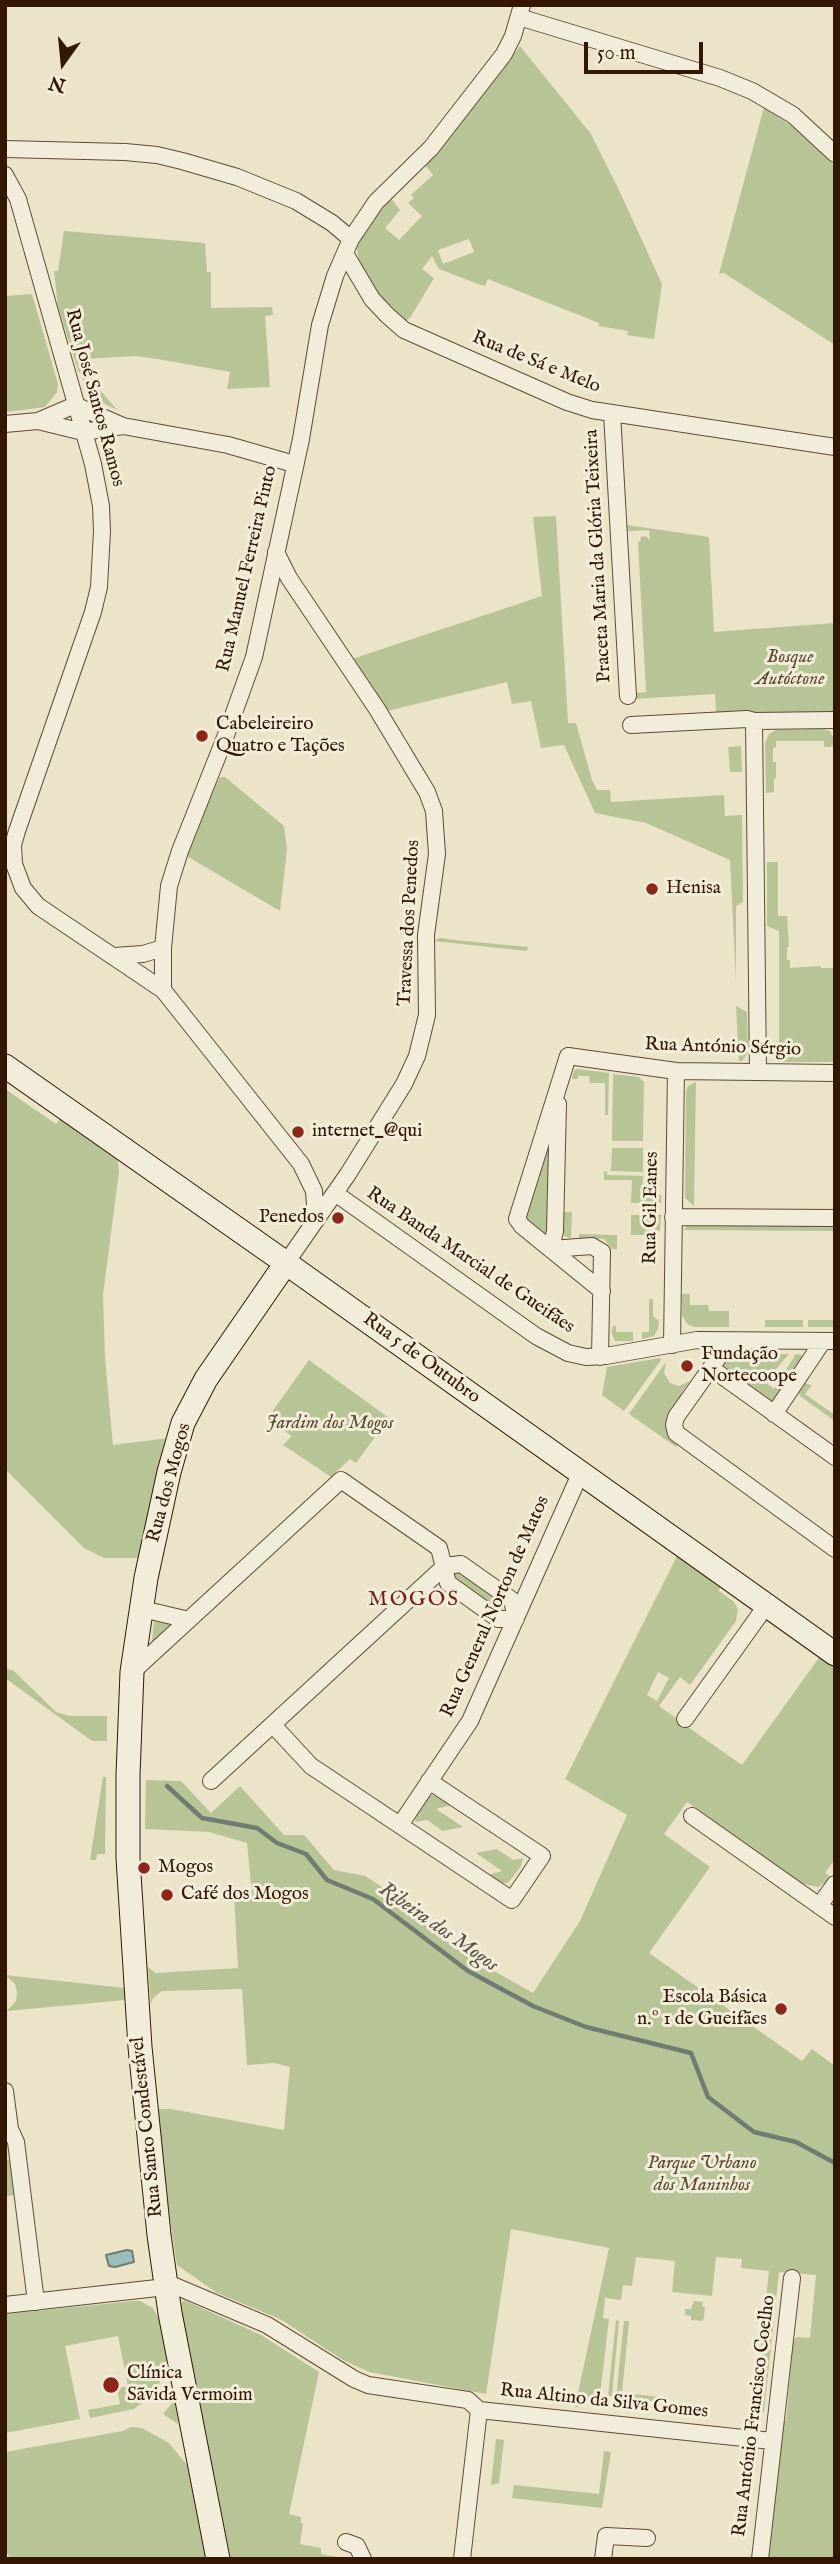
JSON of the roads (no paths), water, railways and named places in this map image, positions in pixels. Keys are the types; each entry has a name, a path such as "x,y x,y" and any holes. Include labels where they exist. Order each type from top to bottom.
{"street":[{"path":"520,11 752,92 793,115 835,154"},
{"name":"Rua Manuel Ferreira Pinto","path":"163,990 163,948 169,886 254,657 301,439 320,325 335,276 376,202 431,148 498,62 513,36 520,11"},
{"path":"5,149 125,152 182,161 237,177 296,201 332,223 349,247"},
{"name":"Rua José Santos Ramos","path":"5,175 18,199 97,480 101,506 102,555 99,587 84,642 17,831 13,852 17,876 33,901 163,990"},
{"name":"Rua de Sá e Melo","path":"349,247 372,299 404,330 567,402 592,410 835,447"},
{"path":"5,424 38,421 75,405 123,426 238,448 294,464"},
{"name":"Praceta Maria da Glória Teixeira","path":"612,413 628,696"},
{"path":"38,421 83,432 123,426"},
{"name":"Travessa dos Penedos","path":"276,552 289,578 377,709 427,792 433,811 437,854 427,928 427,1015 417,1056 404,1084 312,1225"},
{"path":"631,725 747,719 835,720"},
{"path":"754,721 758,1072"},
{"path":"114,956 143,954 163,948"},
{"path":"163,990 301,1164 314,1191 316,1205 312,1225 286,1263"},
{"name":"Rua António Sérgio","path":"558,1087 568,1056 676,1071 835,1073"},
{"name":"Rua 5 de Outubro","path":"5,1066 835,1654"},
{"name":"Rua Gil Eanes","path":"672,1345 676,1071"},
{"path":"551,1249 555,1231 558,1087"},
{"path":"558,1087 517,1217 522,1226 602,1291"},
{"name":"Rua Banda Marcial de Gueifães","path":"335,1193 546,1343 568,1353 600,1357 697,1340 829,1341"},
{"path":"673,1217 835,1218"},
{"path":"551,1249 592,1246 602,1254 600,1357"},
{"name":"Rua dos Mogos","path":"132,1681 146,1578 169,1472 183,1423 206,1379 286,1263"},
{"path":"730,1340 676,1418 676,1433 835,1549"},
{"path":"774,1413 829,1341"},
{"path":"711,1368 835,1457"},
{"name":"Rua General Norton de Matos","path":"400,1825 470,1721 580,1474"},
{"path":"132,1681 188,1620 341,1480 439,1548 445,1566 448,1583 498,1619 516,1619 512,1600 461,1564 445,1566 211,1781"},
{"path":"685,1719 766,1606"},
{"path":"142,1609 188,1620"},
{"name":"Rua Santo Condestável","path":"132,1681 128,1858 140,2046 166,2287 218,2559"},
{"path":"272,1725 311,1766 512,1900 542,1856 429,1781"},
{"path":"692,1815 835,1917"},
{"path":"819,1906 835,1884"},
{"path":"5,2091 10,2129 16,2142 36,2302"},
{"name":"Rua António Francisco Coelho","path":"760,2559 792,2277"},
{"name":"Rua Altino da Silva Gomes","path":"5,2305 182,2287 267,2325 368,2385 468,2400 479,2410 772,2441"},
{"path":"462,2559 479,2410"},
{"path":"603,2559 606,2536 647,2538"},
{"path":"346,2542 357,2546 363,2559"}],"water":[{"path":"132,2251 134,2262 109,2266 106,2255"}],"waterway":[{"name":"Ribeira dos Mogos","path":"167,1786 202,1818 257,1828 277,1843 306,1854 327,1880 373,1899 468,1971 533,2006 586,2027 691,2053 708,2097 754,2132 796,2142 835,2163"}],"place":[{"name":"Cabeleireiro Quatro e Tações","path":"202,736"},
{"name":"Henisa","path":"652,889"},
{"name":"internet_@qui","path":"298,1132"},
{"name":"Penedos","path":"338,1218"},
{"name":"Fundação Nortecoope","path":"687,1366"},
{"name":"Mogos","path":"144,1868"},
{"name":"Café dos Mogos","path":"167,1895"},
{"name":"Escola Básica n.º 1 de Gueifães","path":"781,2009"},
{"name":"Clínica Sãvida Vermoim","path":"111,2385"}],"district":[{"name":"MOGOS","path":"414,1601"}],"park label":[{"name":"Bosque Autóctone","path":"790,669"},
{"name":"Jardim dos Mogos","path":"330,1424"},
{"name":"Parque Urbano dos Maninhos","path":"702,2175"}]}
